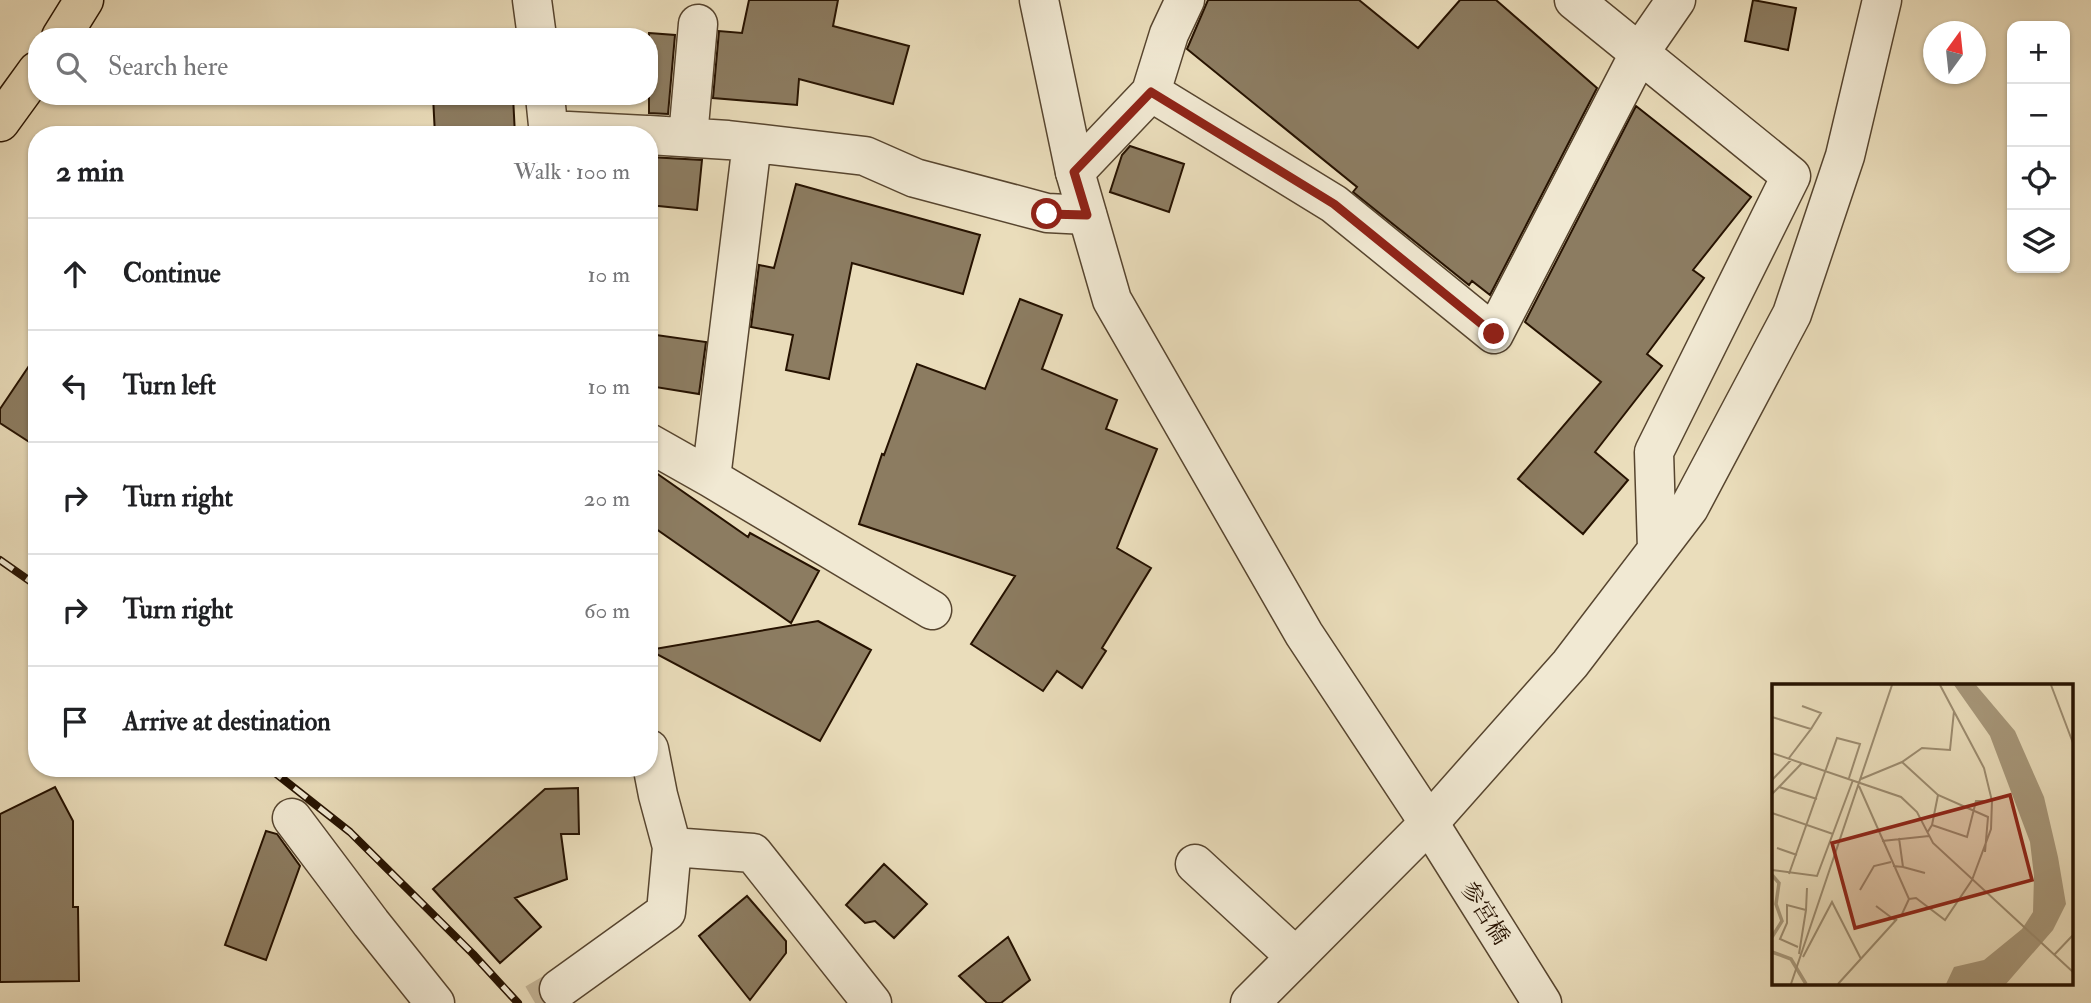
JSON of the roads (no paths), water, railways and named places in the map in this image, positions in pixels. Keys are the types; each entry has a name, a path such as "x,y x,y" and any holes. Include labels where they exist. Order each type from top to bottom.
{"highway":[{"path":"67,28 84,0"},
{"path":"0,122 28,83"}],"street":[{"path":"532,0 536,28"},
{"name":"参宮橋","path":"1039,0 1074,172 1112,300 1304,634 1429,823 1542,1003"},
{"path":"1074,172 1151,92 1169,34 1185,0"},
{"path":"1574,0 1791,176 1654,452 1657,549"},
{"path":"1151,92 1334,204 1494,334 1640,52 1676,0"},
{"path":"1250,1003 1429,823 1570,664 1689,508 1792,314 1845,156 1874,4"},
{"path":"688,137 698,24"},
{"path":"548,120 588,126"},
{"path":"658,136 865,156 915,178 1047,214 1087,215"},
{"path":"711,478 752,143"},
{"path":"658,448 932,610"},
{"path":"559,989 666,912 672,847 655,777"},
{"path":"292,818 435,1003"},
{"path":"672,847 753,853 872,1003"},
{"path":"1195,864 1296,957"}],"tunnel":[{"path":"535,1003 559,989"}],"railway":[{"path":"0,560 28,580"},
{"path":"280,777 350,832 473,954 518,1003"}]}
